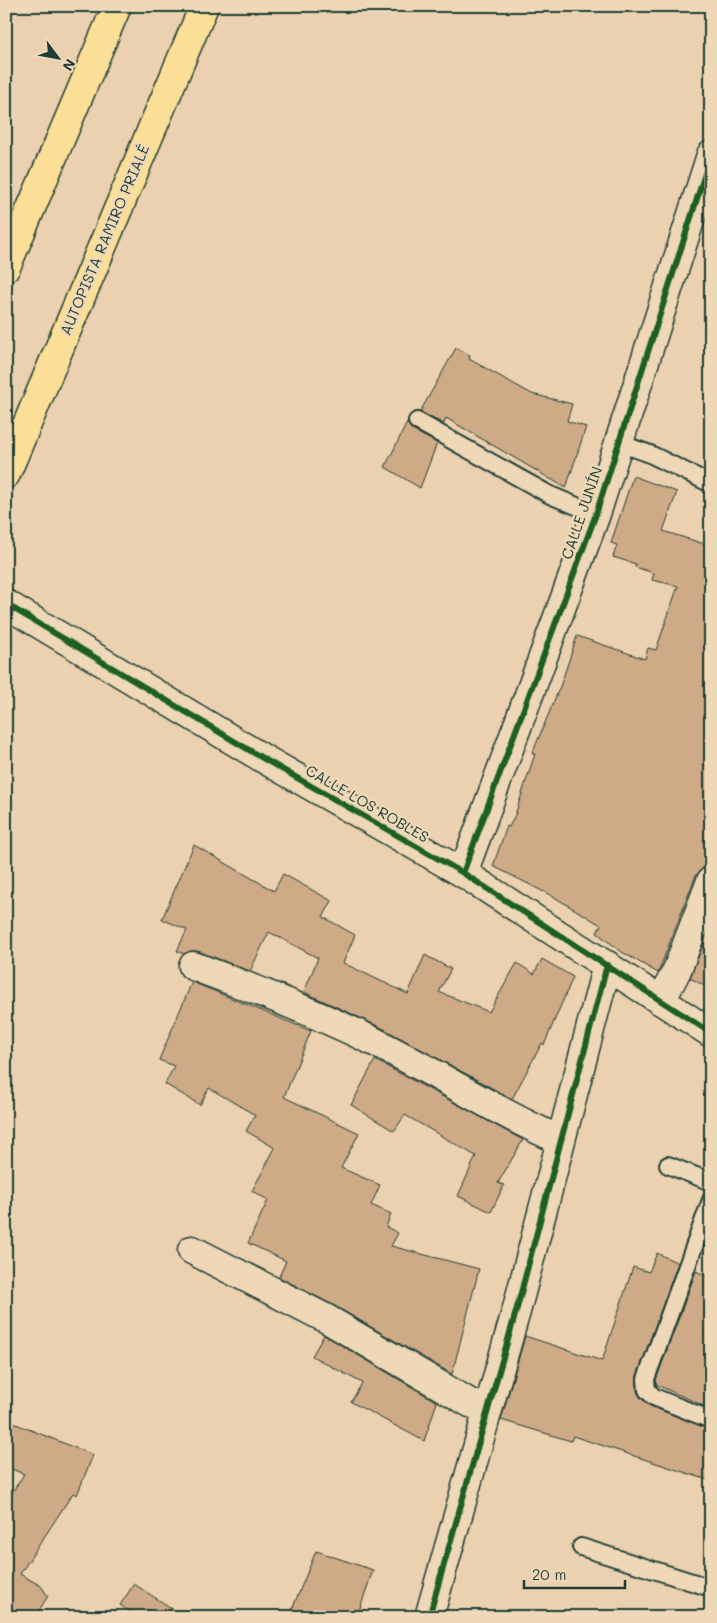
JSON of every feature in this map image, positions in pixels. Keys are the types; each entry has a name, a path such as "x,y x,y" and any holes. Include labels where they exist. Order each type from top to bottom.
{"highway":[{"path":"6,267 117,6"},
{"name":"AUTOPISTA RAMIRO PRIALÉ","path":"6,474 204,6"}],"street":[{"name":"CALLE JUNÍN","path":"463,874 596,514 711,155"},
{"name":"CALLE LOS ROBLES","path":"6,604 264,760 463,874 711,1033"},
{"path":"661,1000 677,970 711,881"},
{"path":"429,1617 517,1308 607,965"},
{"path":"193,966 305,1010 374,1042 440,1076 524,1124 560,1140"},
{"path":"192,1250 327,1319 470,1403 488,1409"}],"lane":[{"path":"417,420 550,495 596,514"},
{"path":"619,442 650,454 711,484"},
{"path":"668,1164 711,1182"},
{"path":"711,1200 646,1379 648,1390 654,1396 711,1420"},
{"path":"581,1546 711,1588"}],"building":[{"path":"456,348 470,355 469,359 532,394 572,404 567,421 586,427 566,488 446,418 444,424 420,412"},
{"path":"407,423 412,430 437,443 420,488 385,467"},
{"path":"633,476 677,492 663,531 711,546 711,866 702,869 696,875 658,973 622,952 597,933 601,925 554,897 493,866 507,826 509,827 515,815 535,754 532,754 561,684 577,636 645,659 648,648 656,650 678,586 652,580 654,573 635,567 636,564 613,557 617,545 611,543"},
{"path":"194,845 274,891 283,874 332,901 323,917 355,935 343,963 408,994 425,955 451,969 439,992 489,1012 517,963 534,974 542,959 573,977 544,1045 542,1043 512,1099 382,1028 304,992 318,958 269,932 250,971 198,951 184,954 177,951 187,930 162,919"},
{"path":"711,925 711,989 690,978"},
{"path":"192,982 311,1031 284,1097 359,1133 341,1168 380,1185 371,1205 391,1214 386,1227 398,1233 391,1246 479,1269 452,1374 335,1306 279,1277 286,1261 248,1243 268,1200 252,1191 275,1148 246,1131 255,1115 209,1088 200,1105 165,1084 174,1066 159,1060"},
{"path":"375,1060 523,1140 498,1183 504,1185 491,1212 458,1196 476,1156 405,1115 394,1131 351,1105"},
{"path":"657,1253 678,1263 637,1376 637,1391 640,1397 650,1406 711,1430 711,1481 573,1436 571,1441 501,1420 525,1336 602,1361 633,1267 649,1272"},
{"path":"696,1271 711,1278 711,1409 657,1385 656,1380"},
{"path":"324,1335 437,1402 424,1441 351,1402 362,1383 312,1356"},
{"path":"6,1420 93,1455 77,1495 73,1493 20,1574 41,1586 48,1596 35,1617 6,1617 6,1502 24,1474 6,1467"},
{"path":"316,1551 373,1570 357,1617 289,1617"},
{"path":"134,1584 185,1617 138,1617 120,1605"}],"cycle path":[{"path":"463,873 596,514 711,155"},
{"path":"6,604 264,759 463,873 711,1033"},
{"path":"429,1617 517,1308 607,965"}]}
